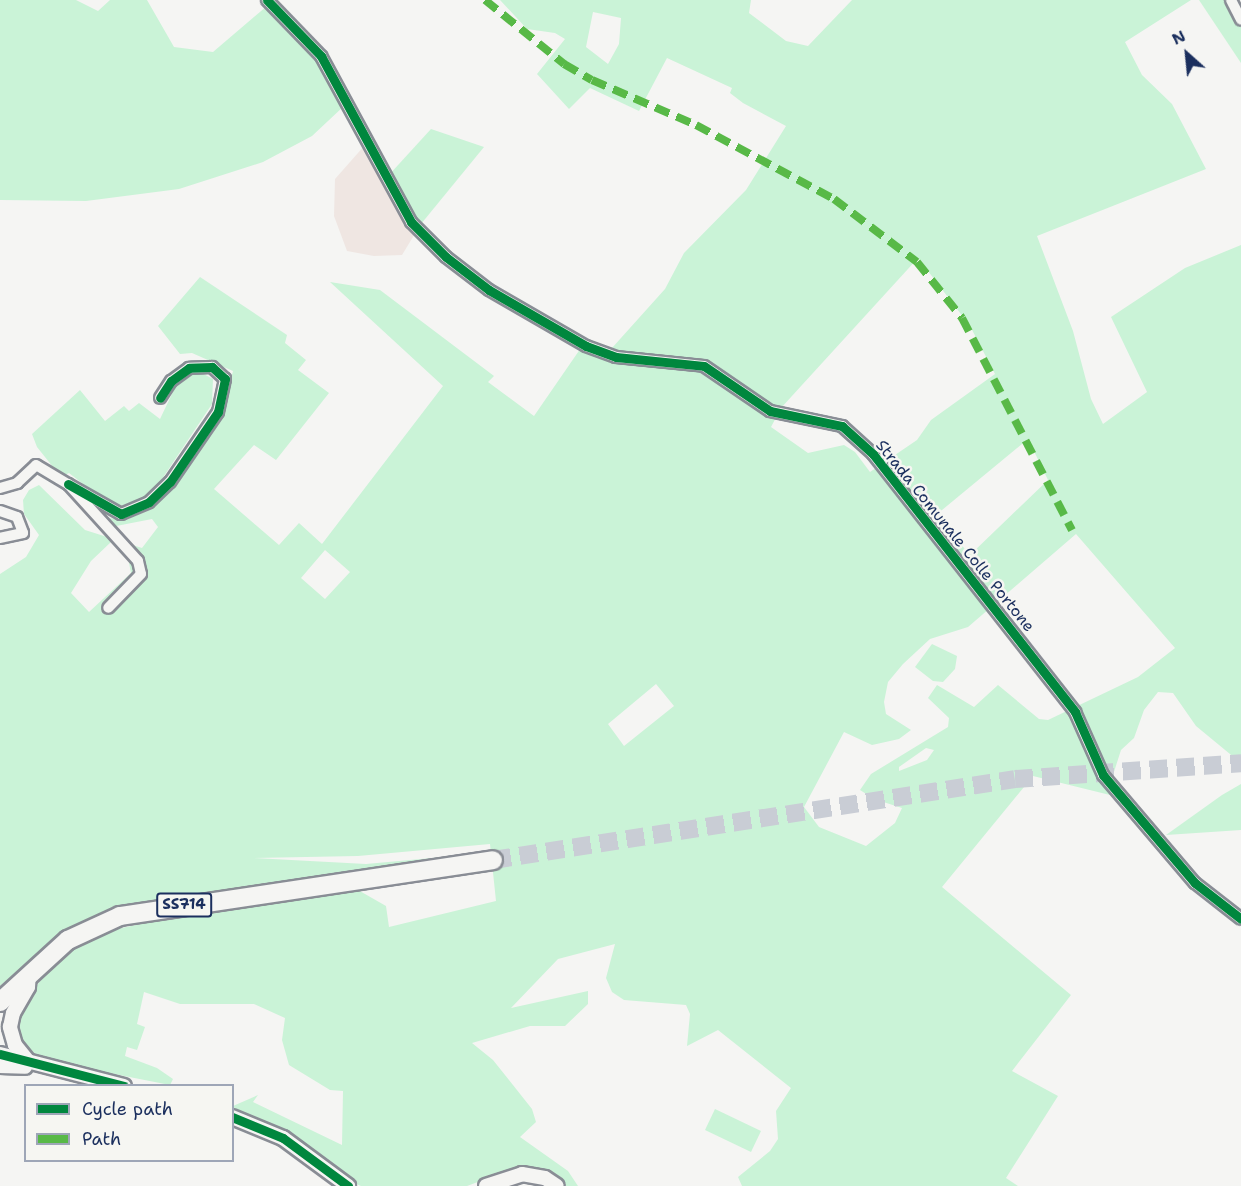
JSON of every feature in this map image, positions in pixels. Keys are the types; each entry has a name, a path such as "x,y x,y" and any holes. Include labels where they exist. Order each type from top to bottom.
{"highway":[{"name":"SS714","path":"0,1002 29,973 77,934 120,916 492,860"}],"street":[{"name":"Strada Comunale Colle Portone","path":"267,0 321,56 411,222 446,257 489,290 586,346 616,357 704,366 770,411 842,426 873,454 1075,712 1103,775 1195,883 1241,919"},
{"path":"1231,0 1241,20"},
{"path":"0,488 17,483 36,465 121,513 149,502 170,482 218,412 225,379 212,367 189,368 171,381 160,399"},
{"path":"68,484 138,561 141,574 108,608"},
{"path":"0,511 17,517 23,533 0,538"},
{"path":"28,1061 15,1045 10,1027 13,1012 28,987 29,973"},
{"path":"0,1054 115,1084"},
{"path":"5,1065 51,1069"},
{"path":"234,1118 283,1138 348,1186"},
{"path":"486,1186 522,1174 545,1178 557,1186"}],"shaded area":[{"path":"365,145 395,204 416,232 402,255 374,256 347,251 334,216 335,179"}],"green space":[{"path":"0,0 76,0 98,11 110,0 147,0 174,47 213,52 267,6 318,59 344,106 312,136 263,162 179,189 86,201 0,200"},
{"path":"500,0 751,0 749,13 786,41 808,46 852,0 1191,0 1125,42 1142,75 1172,104 1206,169 1037,236 1073,331 1091,399 1103,424 1147,392 1111,317 1185,268 1241,245 1241,758 1236,759 1196,726 1173,693 1158,692 1144,710 1134,738 1121,750 1113,775 1114,796 1033,776 942,887 1071,995 1012,1071 1058,1096 1006,1178 1018,1186 742,1186 738,1177 770,1151 778,1139 776,1111 791,1088 718,1030 687,1046 690,1014 686,1005 624,1000 612,992 606,978 615,944 558,959 511,1008 588,991 588,1004 565,1026 530,1026 472,1043 493,1060 532,1109 536,1122 520,1137 568,1171 578,1186 563,1186 531,1169 510,1170 467,1186 361,1186 344,1179 234,1115 234,1106 258,1095 253,1102 342,1145 343,1091 330,1090 289,1065 282,1040 285,1018 254,1004 180,1004 144,992 137,1024 145,1027 137,1050 127,1047 125,1056 157,1068 173,1079 170,1084 43,1060 23,1052 13,1027 21,1007 43,977 71,950 117,929 183,915 358,890 386,906 389,927 496,901 490,844 358,856 254,858 366,864 487,853 140,903 102,914 61,933 0,986 0,574 26,557 39,535 24,514 23,500 29,490 39,485 85,530 142,548 158,527 152,519 111,527 92,509 106,517 123,521 147,511 171,488 224,406 233,371 192,353 180,354 158,326 200,277 287,335 285,343 306,360 298,370 329,393 276,460 254,445 214,489 279,545 299,523 322,544 443,386 330,282 380,290 494,376 488,382 534,416 585,342 612,348 665,289 684,253 746,190 786,126 743,103 730,93 732,88 667,58 639,111 590,88 569,109 537,74 565,39 555,33 527,29","holes":["593,12 621,18 619,44 608,64 586,47","918,258 970,326 995,374 931,420 917,440 870,472 855,452 844,445 808,453 771,427 781,408","1028,439 1048,480 970,555 936,515","1076,534 1175,648 1138,677 1048,720 1039,719 998,685 974,707 937,685 928,698 949,718 948,727 871,774 860,790 874,799 902,808 895,823 866,846 819,827 804,807 844,732 872,745 899,739 911,730 886,714 884,702 888,682 903,664 930,639 968,627","111,542 128,558 131,573 89,612 71,593 91,561","325,550 350,572 325,599 301,578","656,684 674,706 624,746 608,724","926,748 934,750 927,760 899,771 899,767"]},
{"path":"1199,0 1225,0 1241,13 1241,63"},
{"path":"431,129 484,147 421,224 388,176"},
{"path":"198,371 213,379 212,404 154,491 133,506 110,505 69,473 61,477 37,447 32,434 80,390 105,421 124,406 129,411 139,403 160,419 181,375"},
{"path":"932,644 957,656 955,669 943,682 933,681 915,667"},
{"path":"1241,784 1241,830 1166,835 1222,795"},
{"path":"715,1109 761,1131 751,1152 705,1130"}],"tunnel":[{"path":"493,860 1015,779 1241,763"}],"marked path":[{"path":"485,0 564,64 592,80 696,125 834,199 917,262 962,318 1072,530"}],"cycle path":[{"path":"267,0 321,56 411,222 446,257 489,290 586,346 616,357 704,366 770,411 842,426 873,454 1075,712 1103,775 1195,883 1241,919"},
{"path":"68,484 121,514 149,502 170,482 218,412 225,379 212,367 189,368 171,381 160,398"},
{"path":"0,1054 116,1084"},
{"path":"234,1118 283,1138 348,1186"}]}
